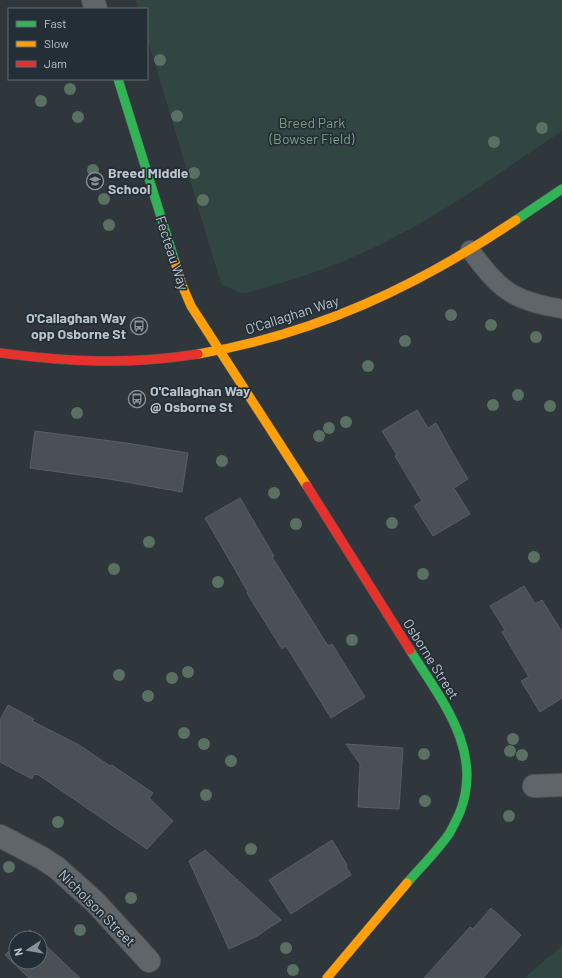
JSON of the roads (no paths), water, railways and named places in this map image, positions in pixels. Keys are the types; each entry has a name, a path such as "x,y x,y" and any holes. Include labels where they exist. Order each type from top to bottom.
{"street":[{"name":"Fecteau Way","path":"118,80 182,285 191,306 220,351"},
{"name":"O'Callaghan Way","path":"0,353 60,360 109,362 157,359 220,351 273,339 340,315 406,286 470,250 562,189"},
{"name":"Osborne Street","path":"220,351 273,432 451,716 458,729 465,752 468,776 466,792 460,814 454,825 326,978"},
{"path":"534,786 562,785"},
{"name":"Nicholson Street","path":"0,836 42,858 57,868 95,902 149,961"}],"lane":[{"path":"470,250 488,273 505,290 528,301 562,309"}],"place":[{"name":"Breed Middle School","path":"95,181"},
{"name":"O'Callaghan Way opp Osborne St","path":"139,326"},
{"name":"O'Callaghan Way @ Osborne St","path":"137,399"}],"park label":[{"name":"Breed Park (Bowser Field)","path":"312,132"}]}
